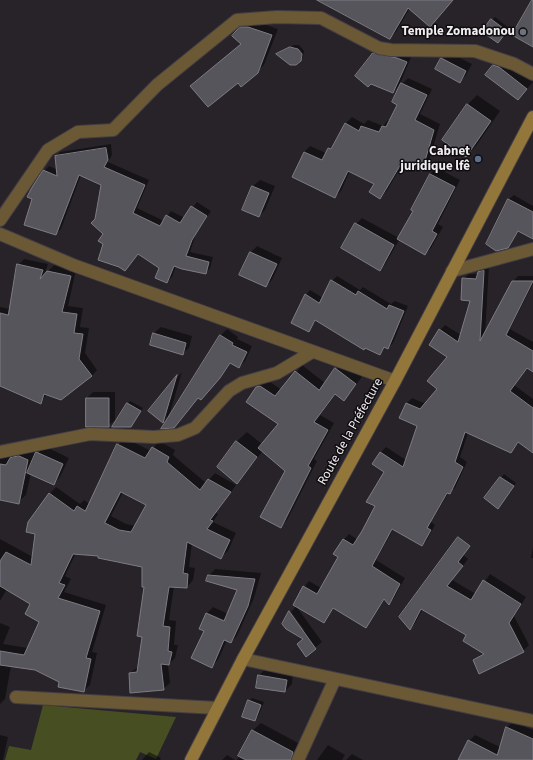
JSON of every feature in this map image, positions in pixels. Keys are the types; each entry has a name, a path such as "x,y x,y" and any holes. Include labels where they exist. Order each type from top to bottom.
{"street":[{"path":"0,220 48,150 78,132 113,130 157,85 237,20 277,17 321,18 379,48 391,50 475,51 514,64 533,74"},
{"name":"Route de la Préfecture","path":"191,760 243,658 395,381 533,117"},
{"path":"0,234 73,265 395,381"},
{"path":"452,271 533,248"},
{"path":"0,452 90,434 154,437 178,435 195,428 229,391 242,383 277,373 312,352"},
{"path":"243,658 335,679 533,720"},
{"path":"298,760 335,679"},
{"path":"16,697 217,708"}],"green space":[{"path":"43,705 176,717 156,759 140,752 136,760 5,760 9,746 31,750"}],"building":[{"path":"317,0 453,0 430,27 408,8 390,39"},
{"path":"533,0 533,47 512,35"},
{"path":"491,19 507,31 498,43 482,32"},
{"path":"240,27 248,27 272,35 258,73 241,87 238,83 208,107 190,86 241,44 232,36"},
{"path":"290,47 298,49 302,54 301,61 296,65 290,65 276,54"},
{"path":"373,53 397,58 407,62 393,93 371,84 368,87 355,76"},
{"path":"441,58 466,71 460,83 435,69"},
{"path":"493,65 499,67 527,89 518,100 485,75"},
{"path":"401,83 427,95 415,120 434,130 422,171 401,164 380,199 369,192 374,184 348,171 335,198 292,177 304,152 322,160 328,148 331,149 345,123 359,131 361,126 379,132 382,126 386,127 397,105 392,102"},
{"path":"467,104 491,121 466,157 442,140"},
{"path":"106,148 108,160 104,167 145,185 133,213 160,226 166,215 180,223 191,206 207,216 192,240 186,256 209,262 206,274 174,266 167,283 155,278 159,268 138,254 125,271 119,267 98,260 103,244 98,241 103,234 91,223 95,219 101,185 79,175 56,235 24,225 32,199 27,197 43,170 57,176 55,156"},
{"path":"430,174 455,187 432,231 437,234 425,255 397,239 413,211 411,210"},
{"path":"252,186 269,193 259,217 242,210"},
{"path":"508,199 533,212 533,239 518,231 508,248 496,251 486,244"},
{"path":"355,223 394,245 380,271 341,248"},
{"path":"250,252 277,264 266,287 239,275"},
{"path":"17,264 43,270 40,279 47,271 71,276 62,312 77,314 74,333 83,334 79,359 92,376 61,400 44,394 41,404 0,386 0,313 8,315"},
{"path":"484,271 480,341 512,281 533,281 506,335 533,351 533,372 527,368 510,391 533,408 533,453 518,442 511,453 465,432 455,462 463,467 450,494 447,493 427,528 431,530 422,546 392,529 372,566 400,584 389,605 384,599 366,628 333,608 324,623 293,605 303,586 317,594 338,557 333,554 343,539 353,545 362,531 375,506 366,502 384,472 372,464 380,452 403,467 417,426 399,418 406,403 420,409 437,389 427,381 447,357 429,345 439,329 458,342 470,301 461,300 462,278 476,279 478,272"},
{"path":"331,280 356,295 358,291 387,309 389,305 404,311 388,349 384,347 380,355 365,348 364,350 315,320 309,332 291,323 305,294 319,303"},
{"path":"153,333 186,343 183,355 150,345"},
{"path":"220,335 233,343 232,345 247,352 239,368 230,363 220,378 201,400 198,398 174,428 161,429"},
{"path":"335,368 356,384 344,401 335,394 314,422 328,430 308,466 311,468 281,528 260,517 285,471 258,448 278,424 246,402 256,387 260,386 275,396 295,371 319,390"},
{"path":"177,375 163,423 148,411"},
{"path":"86,398 109,398 109,427 86,427"},
{"path":"127,403 141,411 131,427 112,427"},
{"path":"236,441 257,457 237,484 217,467"},
{"path":"117,444 145,458 152,447 169,457 167,462 200,490 208,479 231,492 210,520 213,521 207,529 230,540 221,559 187,542 183,573 188,574 187,588 169,587 163,626 170,627 168,651 172,652 169,665 161,664 164,690 130,693 129,673 137,672 142,637 137,636 144,587 142,587 142,567 98,558 98,556 73,554 59,583 65,585 58,598 100,611 86,658 91,659 84,692 58,687 59,682 35,670 0,665 0,651 24,655 39,622 25,614 30,604 0,586 0,561 6,552 31,565 35,534 26,532 28,522 49,493 74,511 77,506 85,511","holes":["121,492 146,505 131,532 119,530 105,523"]},
{"path":"36,452 63,464 54,485 27,473"},
{"path":"19,456 28,460 19,504 0,500 0,464 6,465 10,458"},
{"path":"500,477 514,486 498,509 484,498"},
{"path":"458,537 470,546 458,562 463,566 447,586 471,600 483,580 521,604 509,623 524,652 479,674 473,660 484,654 463,641 466,635 421,609 410,630 399,617"},
{"path":"208,575 255,579 248,606 231,643 224,640 212,668 191,658 204,631 199,629 206,613 224,621 237,590 206,581"},
{"path":"289,611 316,649 306,657 297,644 303,639 286,629 282,624"},
{"path":"258,675 287,680 285,692 256,688"},
{"path":"248,700 261,705 255,721 242,717"},
{"path":"506,727 533,739 533,760 458,760 468,740 497,755"},
{"path":"252,730 293,752 291,760 246,760 238,756"}],"place":[{"name":"Temple Zomadonou","path":"523,32"},
{"name":"Cabnet juridique lfê","path":"478,159"}]}
